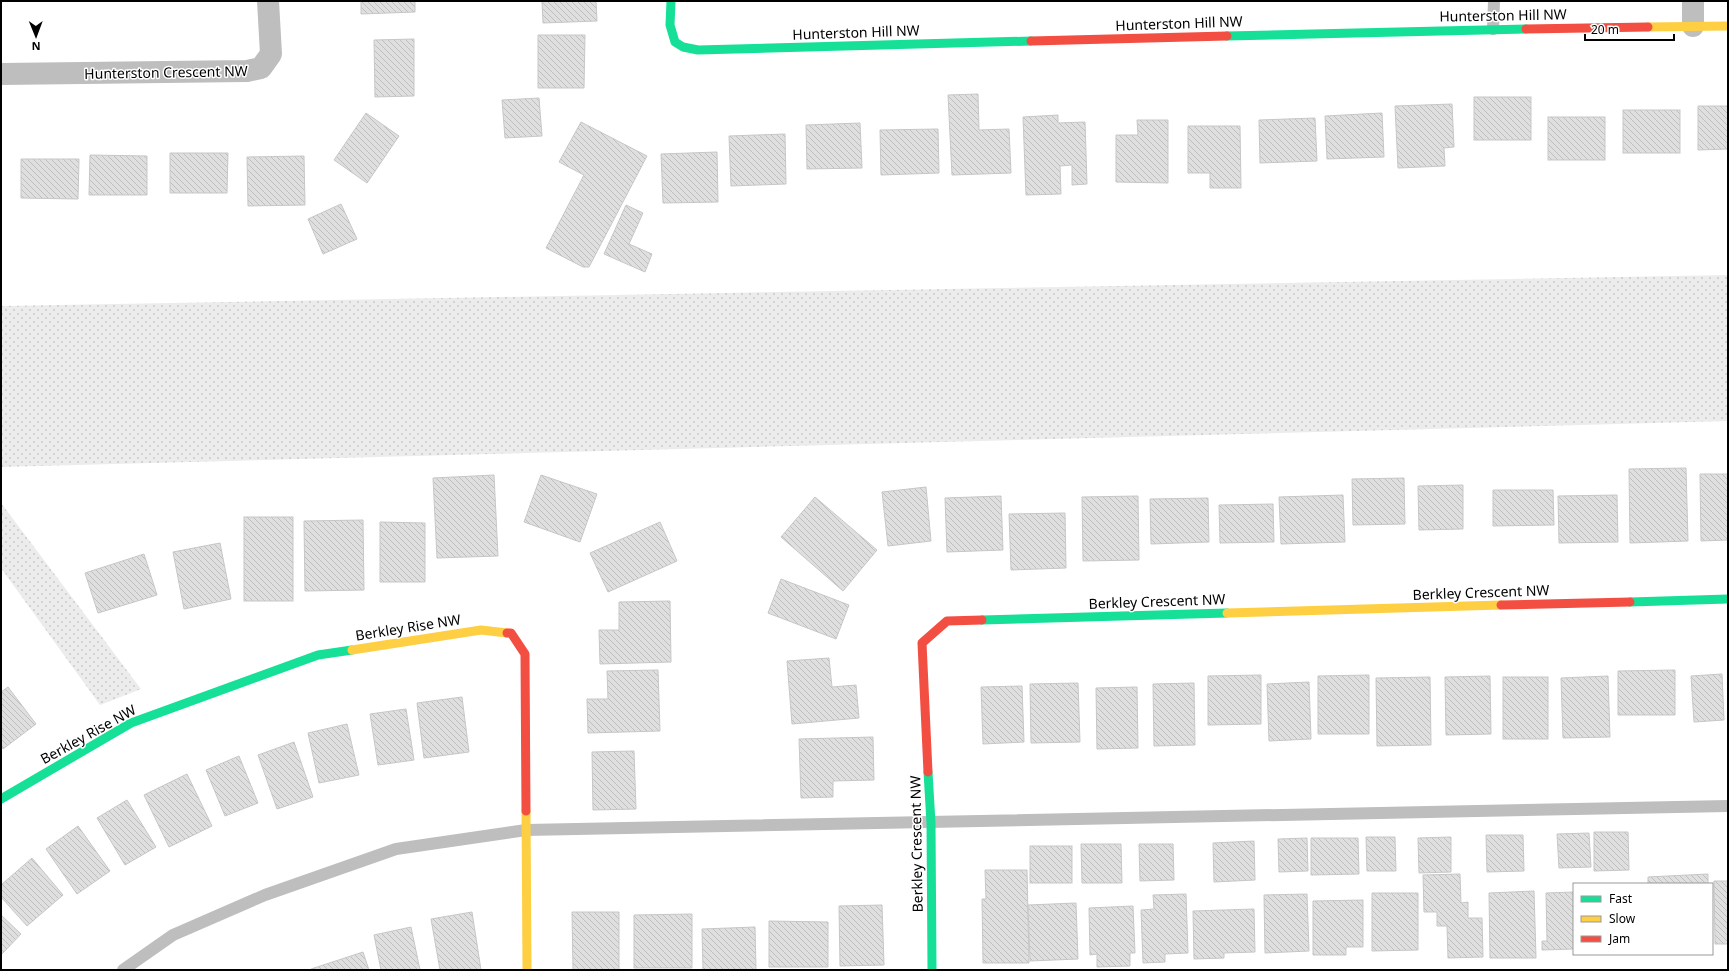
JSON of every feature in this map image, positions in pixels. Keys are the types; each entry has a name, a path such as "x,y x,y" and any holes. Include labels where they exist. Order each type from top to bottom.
{"street":[{"name":"Hunterston Crescent NW","path":"1,74 247,71 261,68 271,54 268,1"},
{"name":"Hunterston Hill NW","path":"671,1 671,33 679,45 698,50 1493,29 1728,26"},
{"path":"1693,1 1693,26"},
{"name":"Berkley Crescent NW","path":"932,970 931,823 922,643 947,621 1728,599"},
{"name":"Berkley Rise NW","path":"1,799 131,723 318,655 481,630 511,633 525,654 527,970"}],"lane":[{"path":"1493,29 1494,1"},
{"path":"123,970 173,935 264,895 396,849 526,830 1728,806"}],"shaded area":[{"path":"1728,275 1728,421 1,467 1,306"},
{"path":"1,503 141,689 100,705 1,568"}],"building":[{"path":"361,1 415,1 415,12 361,14"},
{"path":"542,1 596,1 597,21 543,23"},
{"path":"538,35 585,35 584,88 538,88"},
{"path":"414,39 414,96 375,97 374,40"},
{"path":"978,94 979,130 1009,129 1011,173 952,175 948,95"},
{"path":"1474,97 1531,97 1531,140 1474,140"},
{"path":"539,98 542,136 505,138 502,100"},
{"path":"1452,104 1454,147 1444,148 1445,166 1398,168 1395,106"},
{"path":"1698,106 1728,106 1728,149 1698,150"},
{"path":"1623,110 1680,110 1680,153 1623,153"},
{"path":"366,113 399,136 367,183 334,160"},
{"path":"1382,113 1384,157 1327,159 1325,116"},
{"path":"1058,115 1058,123 1085,122 1087,184 1072,185 1072,165 1060,166 1061,194 1026,195 1023,117"},
{"path":"1548,117 1605,117 1605,160 1548,160"},
{"path":"1315,118 1317,161 1260,163 1259,120"},
{"path":"1137,120 1168,120 1168,183 1116,182 1116,135 1138,135"},
{"path":"581,122 647,156 589,267 583,267 546,248 584,175 559,162"},
{"path":"860,123 862,168 807,169 806,125"},
{"path":"1188,126 1240,126 1241,188 1210,188 1210,173 1188,173"},
{"path":"938,129 939,173 881,175 880,130"},
{"path":"785,134 786,184 731,186 729,136"},
{"path":"717,152 718,202 663,203 661,154"},
{"path":"170,153 228,153 227,193 170,193"},
{"path":"90,155 147,156 147,195 89,195"},
{"path":"304,156 305,205 248,206 247,157"},
{"path":"21,159 79,159 78,199 21,198"},
{"path":"341,204 357,239 323,254 308,219"},
{"path":"626,205 643,213 629,244 652,254 645,272 604,254"},
{"path":"1686,468 1688,541 1630,543 1629,469"},
{"path":"1700,474 1728,474 1728,540 1701,541"},
{"path":"494,475 498,556 437,558 433,478"},
{"path":"541,475 597,494 580,542 524,522"},
{"path":"1404,478 1405,524 1353,525 1352,479"},
{"path":"1463,485 1463,529 1419,530 1418,486"},
{"path":"926,487 931,541 888,546 882,492"},
{"path":"1493,490 1553,490 1554,525 1493,526"},
{"path":"1343,495 1345,542 1281,544 1279,497"},
{"path":"1617,495 1618,542 1559,543 1558,496"},
{"path":"1001,496 1003,550 947,552 945,498"},
{"path":"1138,496 1139,560 1083,561 1082,497"},
{"path":"815,497 877,550 843,591 781,537"},
{"path":"1208,498 1209,542 1151,544 1150,499"},
{"path":"1273,504 1274,542 1220,543 1219,505"},
{"path":"1065,513 1066,568 1011,570 1009,514"},
{"path":"244,517 293,517 293,601 244,601"},
{"path":"363,520 364,590 305,591 304,521"},
{"path":"380,522 425,523 425,582 380,582"},
{"path":"660,522 677,561 608,592 590,553"},
{"path":"220,543 231,599 184,609 173,552"},
{"path":"144,554 157,595 98,613 85,573"},
{"path":"781,579 849,605 836,639 768,613"},
{"path":"670,601 671,662 600,664 599,630 619,630 619,602"},
{"path":"829,658 832,687 856,685 859,718 792,724 787,661"},
{"path":"658,670 660,731 588,733 587,699 608,699 607,671"},
{"path":"1675,670 1675,715 1618,715 1618,671"},
{"path":"1722,674 1724,720 1694,722 1691,676"},
{"path":"1261,675 1261,724 1208,725 1208,676"},
{"path":"1369,675 1369,734 1318,734 1318,676"},
{"path":"1490,676 1491,734 1446,735 1445,677"},
{"path":"1608,676 1610,737 1563,738 1561,678"},
{"path":"1430,677 1431,745 1377,746 1376,678"},
{"path":"1503,677 1548,677 1548,739 1503,739"},
{"path":"1309,682 1311,739 1269,741 1267,684"},
{"path":"1078,683 1080,742 1031,743 1030,684"},
{"path":"1194,683 1195,745 1154,746 1153,684"},
{"path":"1022,686 1024,742 983,744 981,687"},
{"path":"8,687 36,724 3,749 1,746 1,692"},
{"path":"1137,687 1138,748 1097,749 1096,688"},
{"path":"462,697 469,752 424,758 417,703"},
{"path":"406,709 414,760 378,765 370,714"},
{"path":"347,724 359,775 319,783 308,733"},
{"path":"873,737 874,780 833,781 833,797 801,798 799,739"},
{"path":"294,742 313,797 277,809 258,755"},
{"path":"634,751 636,809 593,810 592,752"},
{"path":"239,756 258,803 225,816 206,770"},
{"path":"187,774 212,826 169,847 144,795"},
{"path":"127,800 156,847 125,865 97,818"},
{"path":"78,826 110,871 77,894 46,849"},
{"path":"1594,832 1628,832 1629,870 1594,871"},
{"path":"1589,833 1591,867 1559,868 1557,834"},
{"path":"1486,835 1523,835 1524,871 1487,872"},
{"path":"1366,837 1395,837 1396,871 1367,871"},
{"path":"1451,837 1451,872 1419,873 1418,838"},
{"path":"1307,838 1308,871 1279,872 1278,839"},
{"path":"1311,838 1358,838 1359,874 1311,875"},
{"path":"1254,841 1255,880 1214,882 1213,843"},
{"path":"1081,844 1121,844 1122,883 1082,883"},
{"path":"1139,844 1173,844 1174,880 1140,881"},
{"path":"1030,846 1072,846 1072,883 1030,883"},
{"path":"32,858 63,895 27,926 1,897 1,885"},
{"path":"985,870 1027,870 1029,963 983,963 982,899 986,899"},
{"path":"1460,874 1461,903 1468,902 1468,918 1482,918 1483,957 1448,958 1447,926 1437,926 1437,912 1424,912 1423,875"},
{"path":"1708,874 1708,883 1648,883 1648,877"},
{"path":"1714,881 1728,881 1728,944 1715,944"},
{"path":"1534,891 1536,958 1490,958 1489,893"},
{"path":"1573,892 1573,949 1542,950 1542,941 1547,941 1546,893"},
{"path":"1372,893 1418,893 1418,950 1372,951"},
{"path":"1186,894 1188,953 1165,954 1165,962 1143,963 1141,910 1154,909 1153,895"},
{"path":"1307,894 1309,951 1265,953 1264,895"},
{"path":"1363,900 1363,947 1346,947 1346,955 1313,955 1313,901"},
{"path":"1076,903 1078,959 1030,961 1028,905"},
{"path":"882,905 884,965 840,966 839,906"},
{"path":"1133,906 1135,953 1130,953 1130,966 1097,967 1097,954 1090,955 1089,908"},
{"path":"1254,909 1255,952 1224,953 1224,958 1194,959 1193,911"},
{"path":"472,912 481,970 440,970 431,919"},
{"path":"572,912 619,912 619,970 573,970"},
{"path":"692,914 692,968 634,968 634,915"},
{"path":"1,915 21,934 1,955"},
{"path":"769,921 828,922 828,967 769,967"},
{"path":"411,927 420,970 381,970 374,935"},
{"path":"755,927 756,970 703,970 702,929"},
{"path":"363,952 369,970 311,970 311,969"}],"traffic: fast":[{"path":"671,1 670,25 675,42 683,47 698,50 1031,41"},
{"path":"1227,36 1526,29"},
{"path":"1630,602 1728,599"},
{"path":"982,620 1227,613"},
{"path":"1,799 131,723 318,655 352,650"},
{"path":"928,772 931,823 932,970"}],"traffic: slow":[{"path":"1648,27 1728,26"},
{"path":"1227,613 1501,605"},
{"path":"352,650 481,630 507,633"},
{"path":"526,811 527,970"}],"traffic: jam":[{"path":"1526,29 1648,27"},
{"path":"1031,41 1227,36"},
{"path":"1501,605 1630,602"},
{"path":"928,772 922,643 947,621 982,620"},
{"path":"507,633 511,633 525,654 526,811"}]}
